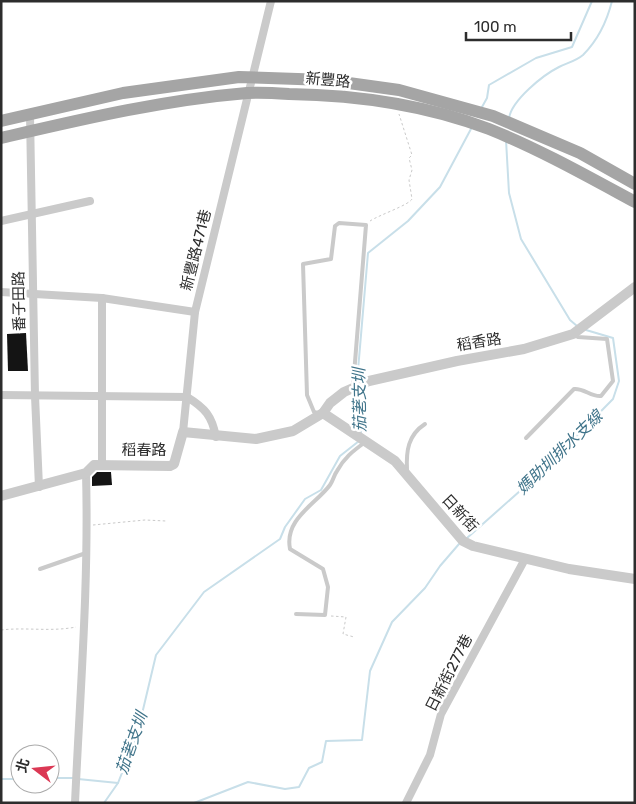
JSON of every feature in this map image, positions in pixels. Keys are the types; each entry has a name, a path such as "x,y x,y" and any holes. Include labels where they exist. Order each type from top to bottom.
{"main road":[{"name":"新豐路","path":"1,121 123,93 252,77 327,80 399,90 480,112 509,122 580,153 635,184"},
{"name":"新豐路","path":"1,138 127,108 249,93 324,95 397,104 473,124 573,169 635,202"}],"street":[{"name":"新豐路471巷","path":"183,432 195,312 271,1"},
{"name":"番子田路","path":"30,114 30,214 39,487"},
{"path":"1,221 90,201"},
{"name":"稻香路","path":"322,414 330,403 344,392 369,381 421,368 524,349 573,334 635,288"},
{"path":"1,292 102,298 195,312"},
{"path":"102,298 104,395 102,464"},
{"path":"1,395 187,397 203,407 212,420 216,437"},
{"name":"稻春路","path":"1,496 86,473 94,465 170,466 174,464 183,432 216,437 256,439 293,431 322,414"},
{"name":"日新街","path":"322,414 380,450 407,473 463,542 525,559 635,579"},
{"path":"75,803 84,625 87,525 86,473"},
{"name":"日新街277巷","path":"406,803 430,755 441,714 525,559"}],"lane":[{"path":"322,414 314,412 307,395 303,264 331,259 335,226 339,223 366,225 353,388"},
{"path":"526,438 574,389 578,388 596,397 601,396 613,381 607,339 578,337 573,334"},
{"path":"407,473 406,453 410,440 416,430 425,424"},
{"path":"296,614 324,615 328,587 323,569 290,548 290,537 299,516 331,484 336,472 348,454 366,442"},
{"path":"40,569 86,553"}],"path":[{"path":"366,225 381,214 403,207 412,199 409,180 412,170 409,158 412,155 397,104"},
{"path":"87,525 145,520 166,521"},
{"path":"324,615 346,617 343,634 354,637"},
{"path":"1,630 64,629 84,625"}],"building":[{"path":"26,333 28,371 8,371 7,334"},
{"path":"97,472 111,472 112,485 92,486 92,477"}],"waterway":[{"name":"茄荖支圳","path":"482,107 487,98 489,85 536,58 572,47 592,1"},
{"name":"媽助圳排水支線","path":"509,118 511,111 522,96 537,82 552,71 583,55 601,30 612,1"},
{"name":"茄荖支圳","path":"357,382 368,253 408,221 440,187 472,127"},
{"name":"媽助圳排水支線","path":"506,140 509,193 521,239 570,320 577,326"},
{"name":"媽助圳排水支線","path":"467,538 539,474 613,399 619,381 613,338 586,330"},
{"name":"茄荖支圳","path":"358,389 361,434"},
{"name":"茄荖支圳","path":"104,803 118,783 137,735 156,655 204,592 280,539 285,527 305,499 321,490 340,456 359,441"},
{"name":"媽助圳排水支線","path":"194,803 248,782 285,789 299,787 309,768 322,762 326,741 362,740 370,671 392,622 425,588 440,566 459,544"},
{"path":"60,778 73,778"},
{"path":"1,779 10,779"},
{"path":"78,779 118,783"}]}
